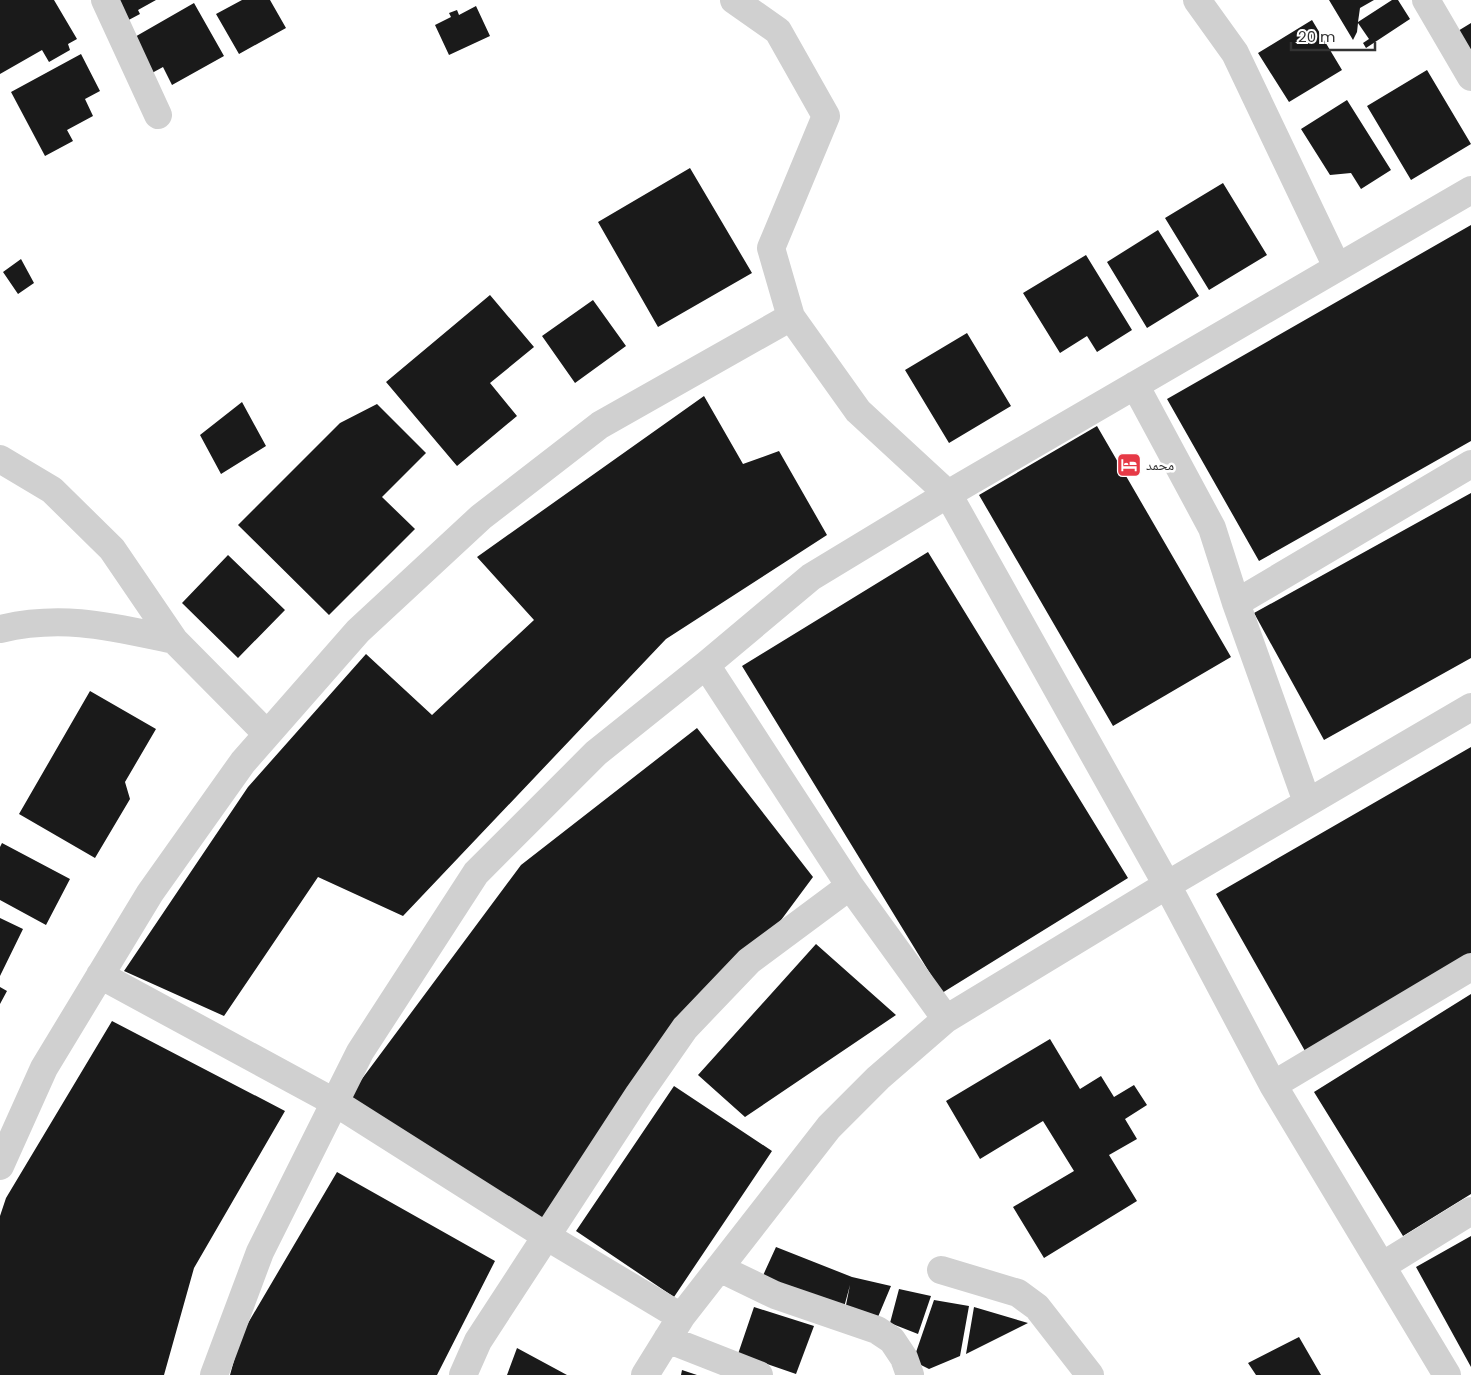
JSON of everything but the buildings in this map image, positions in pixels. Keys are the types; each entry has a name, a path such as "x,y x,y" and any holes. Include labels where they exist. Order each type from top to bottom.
{"street":[{"path":"105,0 158,116"},
{"path":"734,0 778,32 826,116 772,248 791,317 858,411 948,494 1167,885 1273,1085 1447,1375"},
{"path":"1197,0 1235,53 1337,268"},
{"path":"1426,0 1471,77"},
{"path":"214,1375 260,1252 360,1052 476,873 596,753 706,665 811,577 948,494 1471,190"},
{"path":"0,1166 44,1068 150,893 242,762 358,630 488,511 600,425 791,317"},
{"path":"1135,385 1212,528 1236,603 1307,802"},
{"path":"0,459 52,490 112,549 174,640 267,734"},
{"path":"1236,603 1471,464"},
{"path":"0,628 64,621 106,625 174,640"},
{"path":"706,665 850,886 946,1019"},
{"path":"645,1375 674,1328 829,1127 878,1078 946,1019 1167,885 1471,707"},
{"path":"463,1375 478,1341 639,1094 685,1028 749,961 850,886"},
{"path":"1273,1085 1471,966"},
{"path":"100,975 336,1102 546,1236 674,1328 759,1375"},
{"path":"1382,1266 1471,1211"},
{"path":"719,1268 775,1295 877,1330 892,1340 904,1358 910,1375"},
{"path":"941,1270 1018,1293 1037,1307 1090,1375"}],"place":[{"name":"محمد","path":"1129,465"}]}
